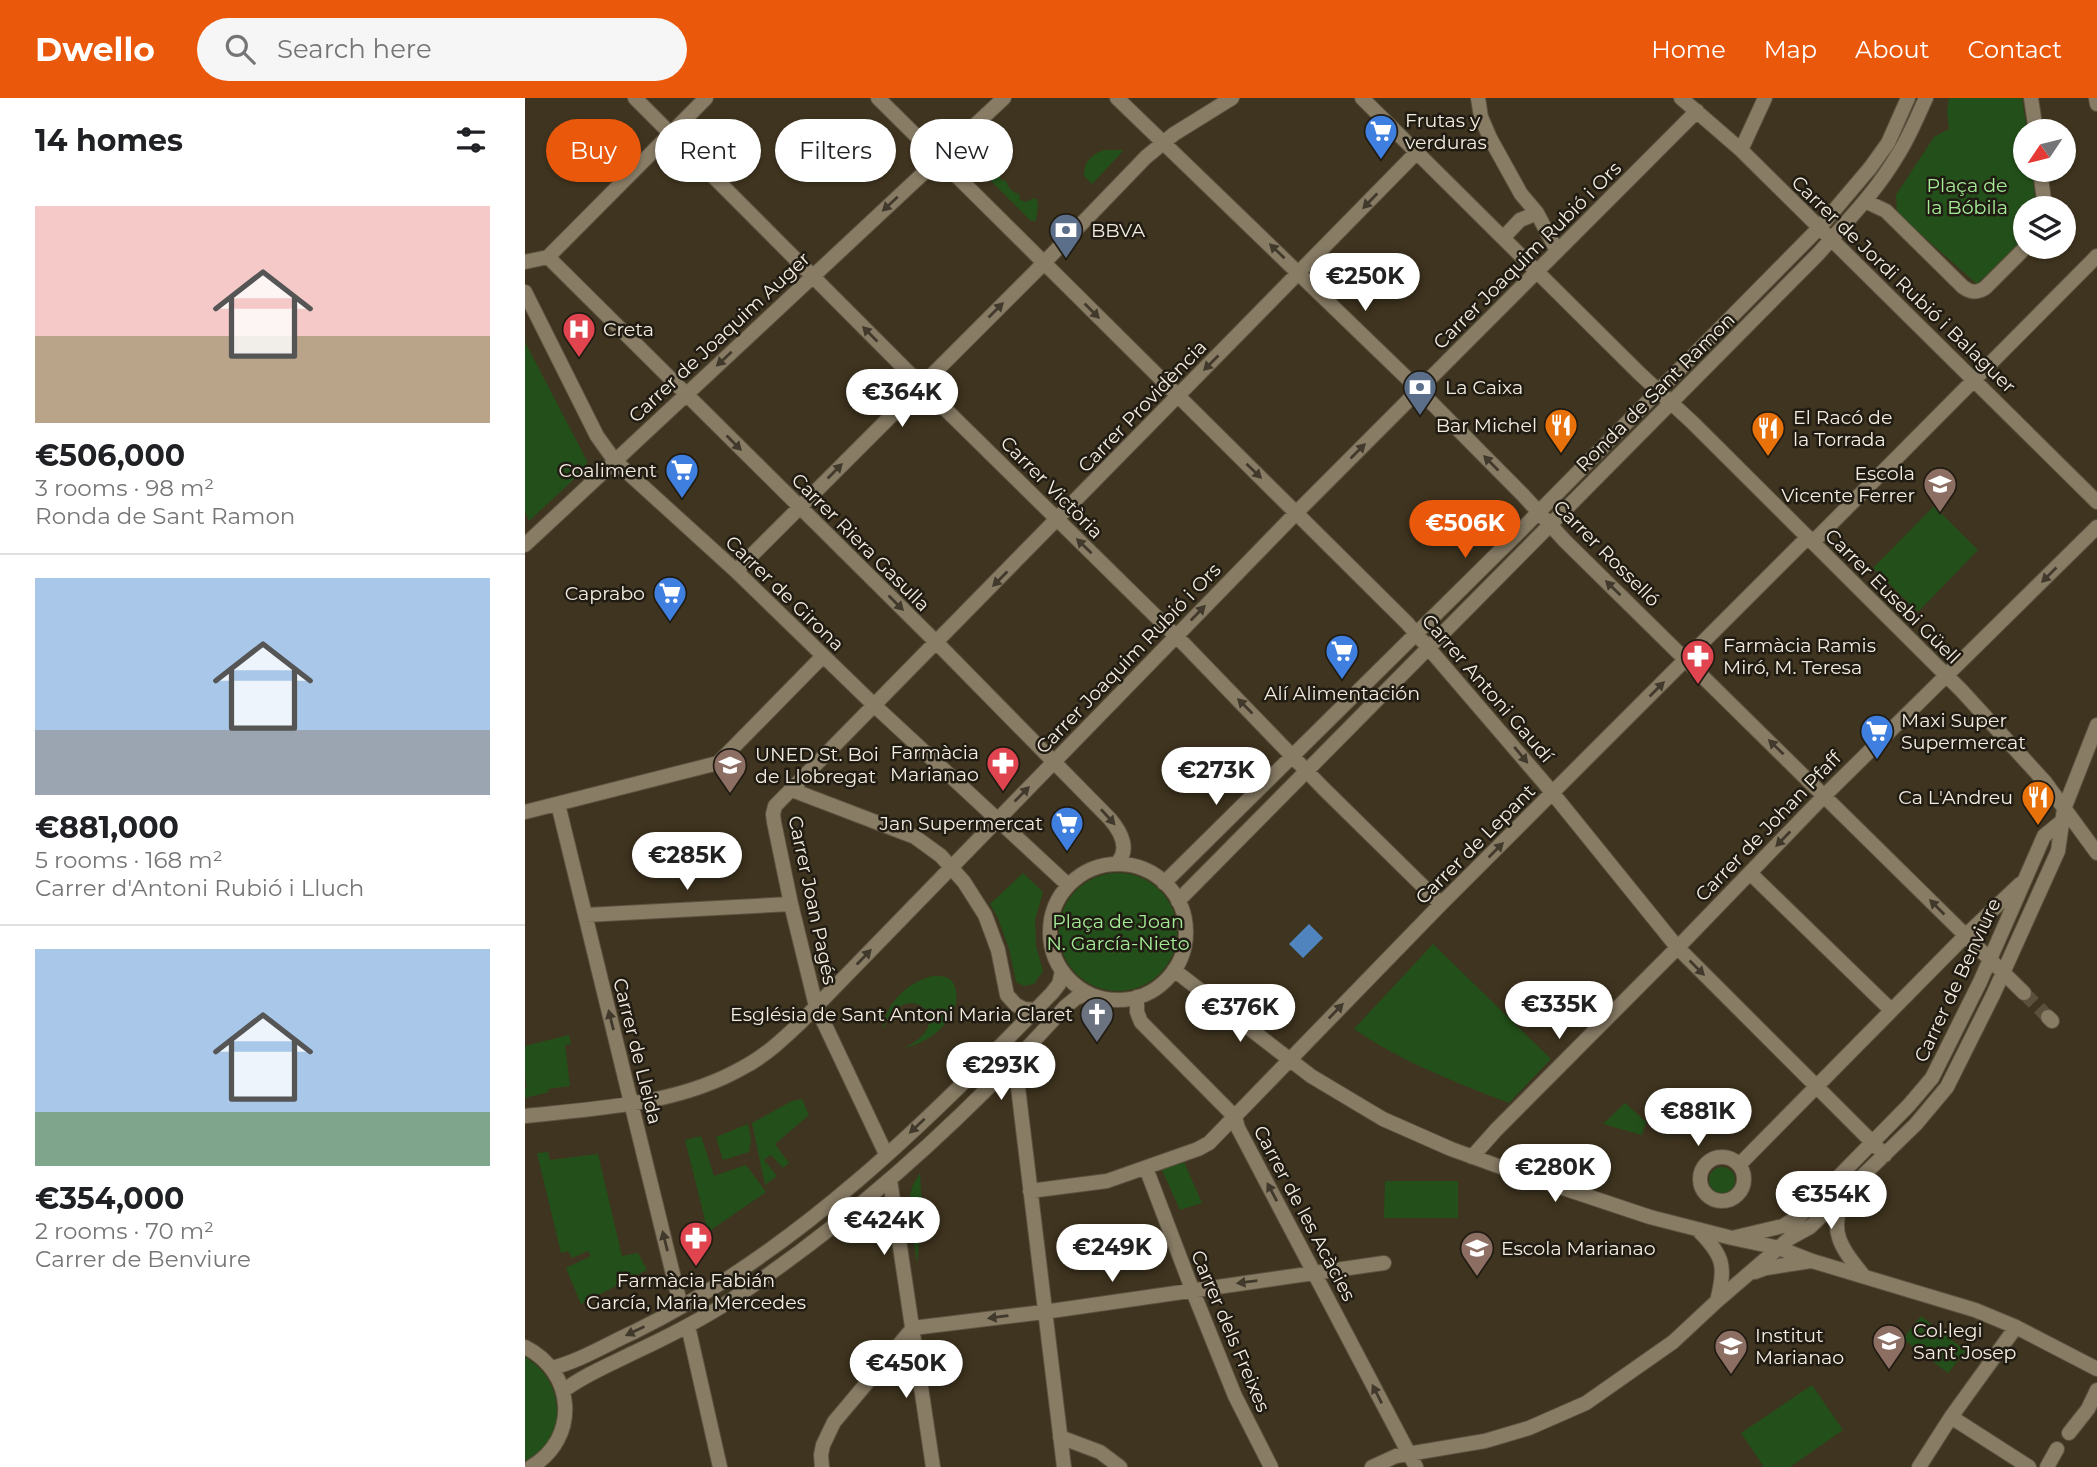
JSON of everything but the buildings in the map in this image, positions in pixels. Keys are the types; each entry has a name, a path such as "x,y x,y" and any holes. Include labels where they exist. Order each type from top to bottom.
{"street":[{"name":"Carrer Victòria","path":"635,98 655,119"},
{"path":"685,119 706,98"},
{"path":"878,98 910,129"},
{"name":"Carrer de Joaquim Auger","path":"982,119 1004,98"},
{"name":"Carrer Rosselló","path":"1117,98 1420,391 1550,524 2024,993"},
{"path":"736,571 1163,142 1233,98"},
{"path":"1362,98 1503,238 1520,220 1537,213"},
{"path":"1478,98 1481,117 1489,138 1521,194 1537,213 1557,251"},
{"name":"Carrer de Jordi Rubió i Balaguer","path":"1681,98 1741,150 2097,502"},
{"path":"1741,150 1765,98"},
{"name":"Ronda de Sant Ramon","path":"1164,883 1539,512 1820,227 1888,143 1908,98"},
{"name":"Ronda de Sant Ramon","path":"1178,901 1831,239 1865,201 1898,156 1926,98"},
{"path":"2031,98 2034,119"},
{"path":"2096,98 2097,104"},
{"name":"Carrer Joaquim Rubió i Ors","path":"525,1116 631,1105 707,1085 745,1067 777,1044 1297,512 1697,111"},
{"path":"525,262 548,257 655,149"},
{"name":"Carrer Providència","path":"775,806 1417,152"},
{"name":"Carrer Victòria","path":"718,182 1441,904"},
{"name":"Carrer de Joaquim Auger","path":"525,545 914,182"},
{"name":"Carrer Antoni Gaudí","path":"964,182 1430,647 1677,947 1885,1156"},
{"path":"1865,201 1886,211 1963,287 1973,292 1985,288 2014,259"},
{"name":"Carrer Eusebi Güell","path":"1503,238 1962,691 2045,782 2062,816 2097,853"},
{"name":"Carrer de Lepant","path":"1030,1191 1107,1181 1204,1146 1686,659 2097,256"},
{"name":"Carrer Riera Gasulla","path":"548,257 937,643 1119,830 1124,844 1122,859 1117,864"},
{"name":"Carrer de Girona","path":"525,292 597,436 615,461 736,571 875,706 1068,885"},
{"name":"Carrer de Johan Pfaff","path":"1472,1157 1825,795 2097,527"},
{"path":"525,812 717,763 823,656"},
{"name":"Carrer de Benviure","path":"1785,1243 1810,1227 1885,1156 1923,1117 1947,1087 2003,973 2058,851 2062,816 2097,724"},
{"path":"792,790 915,837 941,856 973,893 985,915 998,950 1007,995 1016,1005 1036,1010"},
{"name":"Carrer de Lleida","path":"558,804 681,1307"},
{"name":"Carrer Joan Pagés","path":"775,806 774,822 816,1006 887,1154"},
{"name":"Carrer de Benviure","path":"1785,1243 1800,1216 1872,1144 1932,1078 1989,960 2044,836 2062,816"},
{"path":"1117,864 1131,865 1149,872 1164,883 1178,901 1184,916 1185,936 1182,954 1174,970 1155,989 1137,997 1115,1000 1088,993 1062,971 1051,942 1050,923 1054,907 1068,885 1076,878 1093,868 1117,864"},
{"path":"1750,873 1891,1010"},
{"path":"1739,1165 1966,935 2025,879"},
{"path":"586,915 791,904"},
{"path":"1174,970 1311,1076 1383,1119 1472,1157 1650,1217 1732,1238 1785,1243 1812,1261 1975,1310 2016,1327 2097,1369"},
{"path":"552,1368 573,1361 681,1307 731,1277 805,1225 887,1154 975,1071 1059,984 1062,971"},
{"path":"563,1391 582,1378 688,1326 780,1267 890,1180 990,1088 1065,1007 1088,993"},
{"name":"Carrer de les Acàcies","path":"1137,997 1137,1012 1141,1022 1235,1117 1238,1128 1413,1461"},
{"path":"1014,1063 1064,1467"},
{"name":"Carrer dels Freixes","path":"1146,1168 1235,1396 1271,1467"},
{"path":"890,1180 933,1467"},
{"name":"Carrer de Benviure","path":"1848,1191 1838,1211 1838,1237 1843,1250 1863,1275"},
{"path":"1732,1238 1783,1226 1800,1216"},
{"path":"1698,1230 1714,1247 1722,1265 1723,1275 1717,1301"},
{"path":"1372,1467 1397,1456 1413,1461 1485,1441 1539,1424 1586,1403 1673,1342 1785,1243"},
{"path":"1747,1275 1766,1268 1812,1261"},
{"path":"822,1467 823,1444 834,1422 913,1328 1384,1263"},
{"path":"688,1326 720,1467"},
{"path":"1919,1467 1951,1417 2016,1327"},
{"path":"525,1347 552,1368 563,1391 565,1409 559,1437 549,1452 531,1467"},
{"path":"2069,1433 2088,1409 2097,1390"},
{"path":"1951,1417 2029,1467"},
{"path":"1060,1437 1100,1452 1120,1467"},
{"path":"2047,1467 2057,1449"}],"green space":[{"name":"Plaça de la Bóbila","path":"1949,98 2022,98 2025,119 2013,119 2013,182 2033,182 2035,196 2013,196 2013,249 1977,284 1897,213 1896,195 1934,137 1949,129"},
{"path":"1104,150 1123,150 1092,184 1084,176 1085,166 1092,156"},
{"path":"992,182 1007,182 1019,194 1020,200 1026,202 1037,199 1036,221 1031,221"},
{"path":"525,342 587,461 586,468 529,521 525,512"},
{"path":"1934,506 1978,550 1918,612 1873,568"},
{"path":"1023,873 1043,892 1035,920 1036,946 1043,971 1034,984 1024,986 1016,982 1009,949 990,904"},
{"name":"Plaça de Joan N. García-Nieto","path":"1118,873 1129,874 1151,883 1167,899 1176,921 1176,943 1167,965 1151,981 1129,990 1118,991 1107,990 1085,981 1069,965 1060,943 1059,932 1060,921 1069,899 1085,883 1107,874"},
{"path":"1433,944 1551,1059 1509,1103 1410,1061 1354,1029"},
{"path":"933,976 947,977 954,983 956,998 950,1018 943,1027 924,1041 904,1048 921,1037 928,1026 929,1015 923,1007 903,1005 892,1013 883,1030 884,1020 899,995 915,983"},
{"path":"569,1035 571,1044 565,1045 570,1086 548,1089 549,1092 525,1098 525,1046"},
{"path":"802,1099 809,1115 775,1144 789,1163 783,1168 771,1155 764,1160 777,1176 765,1185 752,1123 792,1101"},
{"path":"1625,1103 1646,1122 1642,1135 1603,1124"},
{"path":"748,1124 751,1139 749,1152 723,1160 716,1137"},
{"path":"701,1136 714,1176 746,1165 766,1192 708,1232 685,1140"},
{"path":"548,1152 550,1160 598,1154 622,1256 638,1253 647,1270 581,1304 566,1268 591,1256 588,1251 572,1258 568,1251 561,1253 537,1153"},
{"path":"1184,1162 1202,1203 1180,1210 1162,1170"},
{"path":"1722,1167 1732,1170 1735,1180 1732,1190 1722,1193 1712,1190 1709,1180 1712,1170"},
{"path":"920,1173 922,1209 917,1264 908,1202"},
{"path":"1385,1181 1458,1181 1458,1218 1384,1218"},
{"path":"1921,1316 1966,1351 1948,1373 1903,1339"},
{"path":"525,1357 539,1367 548,1380 555,1394 557,1409 549,1438 539,1451 525,1461"},
{"path":"1812,1385 1843,1430 1790,1467 1764,1467 1741,1433"}],"water":[{"path":"1309,924 1323,938 1303,958 1289,944"}],"tunnel":[{"path":"2024,993 2048,1017"}],"place":[{"name":"Frutas y verduras","path":"1381,161"},
{"name":"BBVA","path":"1066,260"},
{"name":"Creta","path":"579,359"},
{"name":"La Caixa","path":"1420,417"},
{"name":"Bar Michel","path":"1561,455"},
{"name":"El Racó de la Torrada","path":"1768,458"},
{"name":"Coaliment","path":"682,500"},
{"name":"Escola Vicente Ferrer","path":"1940,514"},
{"name":"Caprabo","path":"670,623"},
{"name":"Alí Alimentación","path":"1342,681"},
{"name":"Farmàcia Ramis Miró, M. Teresa","path":"1698,686"},
{"name":"Maxi Super Supermercat","path":"1877,761"},
{"name":"Farmàcia Marianao","path":"1003,793"},
{"name":"UNED St. Boi de Llobregat","path":"730,795"},
{"name":"Ca L'Andreu","path":"2038,827"},
{"name":"Jan Supermercat","path":"1067,853"},
{"name":"Església de Sant Antoni Maria Claret","path":"1097,1044"},
{"name":"Farmàcia Fabián García, Maria Mercedes","path":"696,1268"},
{"name":"Escola Marianao","path":"1477,1278"},
{"name":"Col·legi Sant Josep","path":"1889,1371"},
{"name":"Institut Marianao","path":"1731,1376"}]}
